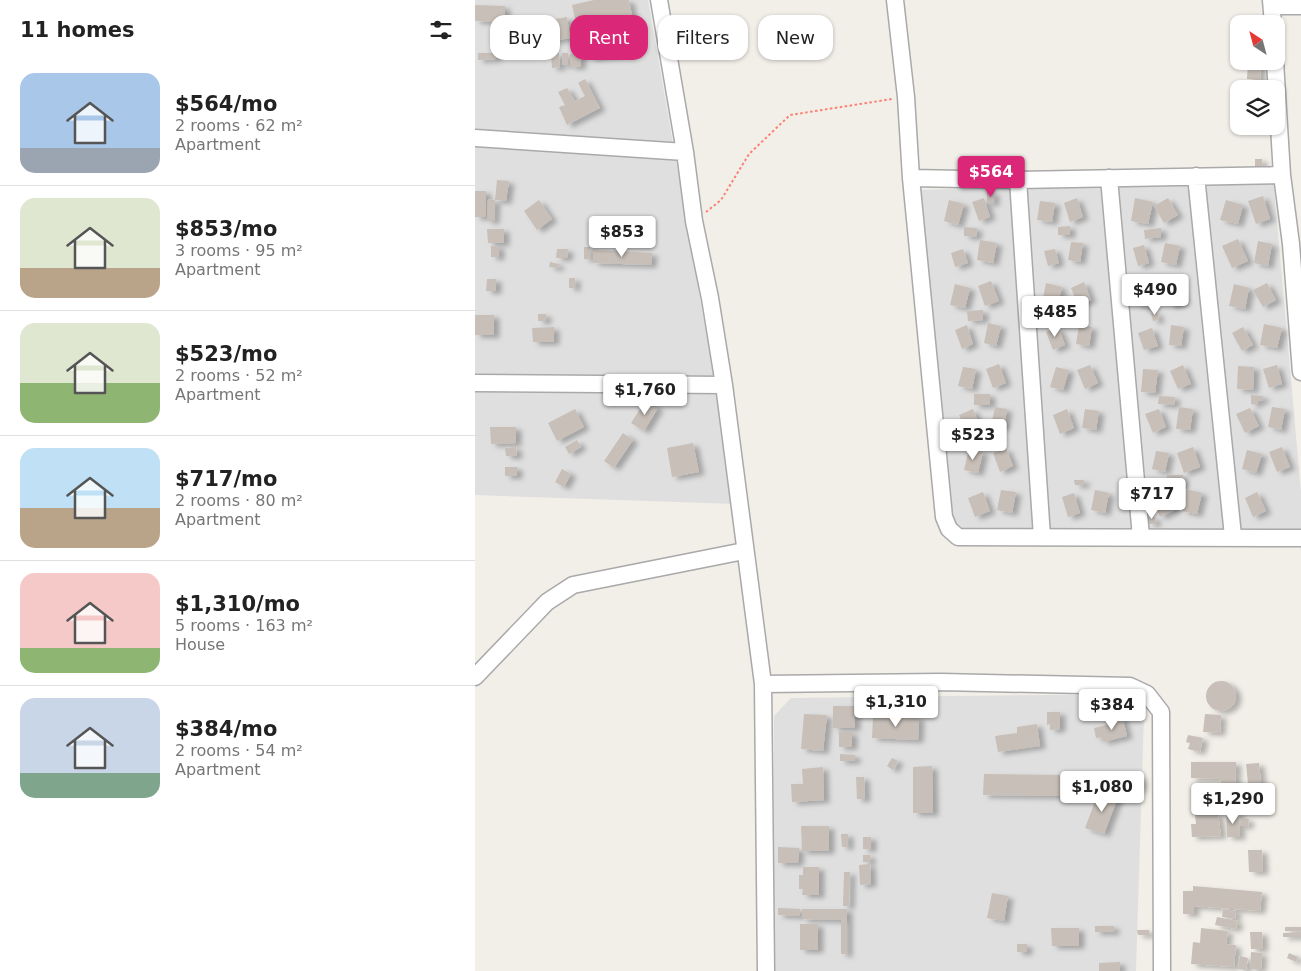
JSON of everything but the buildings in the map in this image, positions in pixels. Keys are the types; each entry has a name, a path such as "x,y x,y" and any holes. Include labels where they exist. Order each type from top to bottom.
{"street":[{"path":"659,0 685,152 694,221 710,298 724,386 744,551 763,684 766,971"},
{"path":"895,0 907,97 911,178 943,517 949,530 959,537 1233,536 1301,538"},
{"path":"1272,3 1301,6"},
{"path":"1275,70 1281,175 1291,244 1301,372"},
{"path":"475,138 685,152"},
{"path":"911,178 1018,180 1281,175"},
{"path":"1196,176 1233,536"},
{"path":"1109,178 1141,536"},
{"path":"1018,180 1042,537"},
{"path":"475,382 724,386"},
{"path":"475,677 547,602 573,585 744,551"},
{"path":"763,684 941,682 1130,686 1147,694 1161,712 1162,971"}],"path":[{"path":"694,221 721,200 749,154 790,115 907,97"}],"shaded area":[{"path":"475,0 648,0 736,504 475,495"},
{"path":"1273,177 1301,492 1301,552 1300,546 940,533 920,190"},
{"path":"1126,694 1144,714 1136,971 773,971 774,716 791,698"}]}
